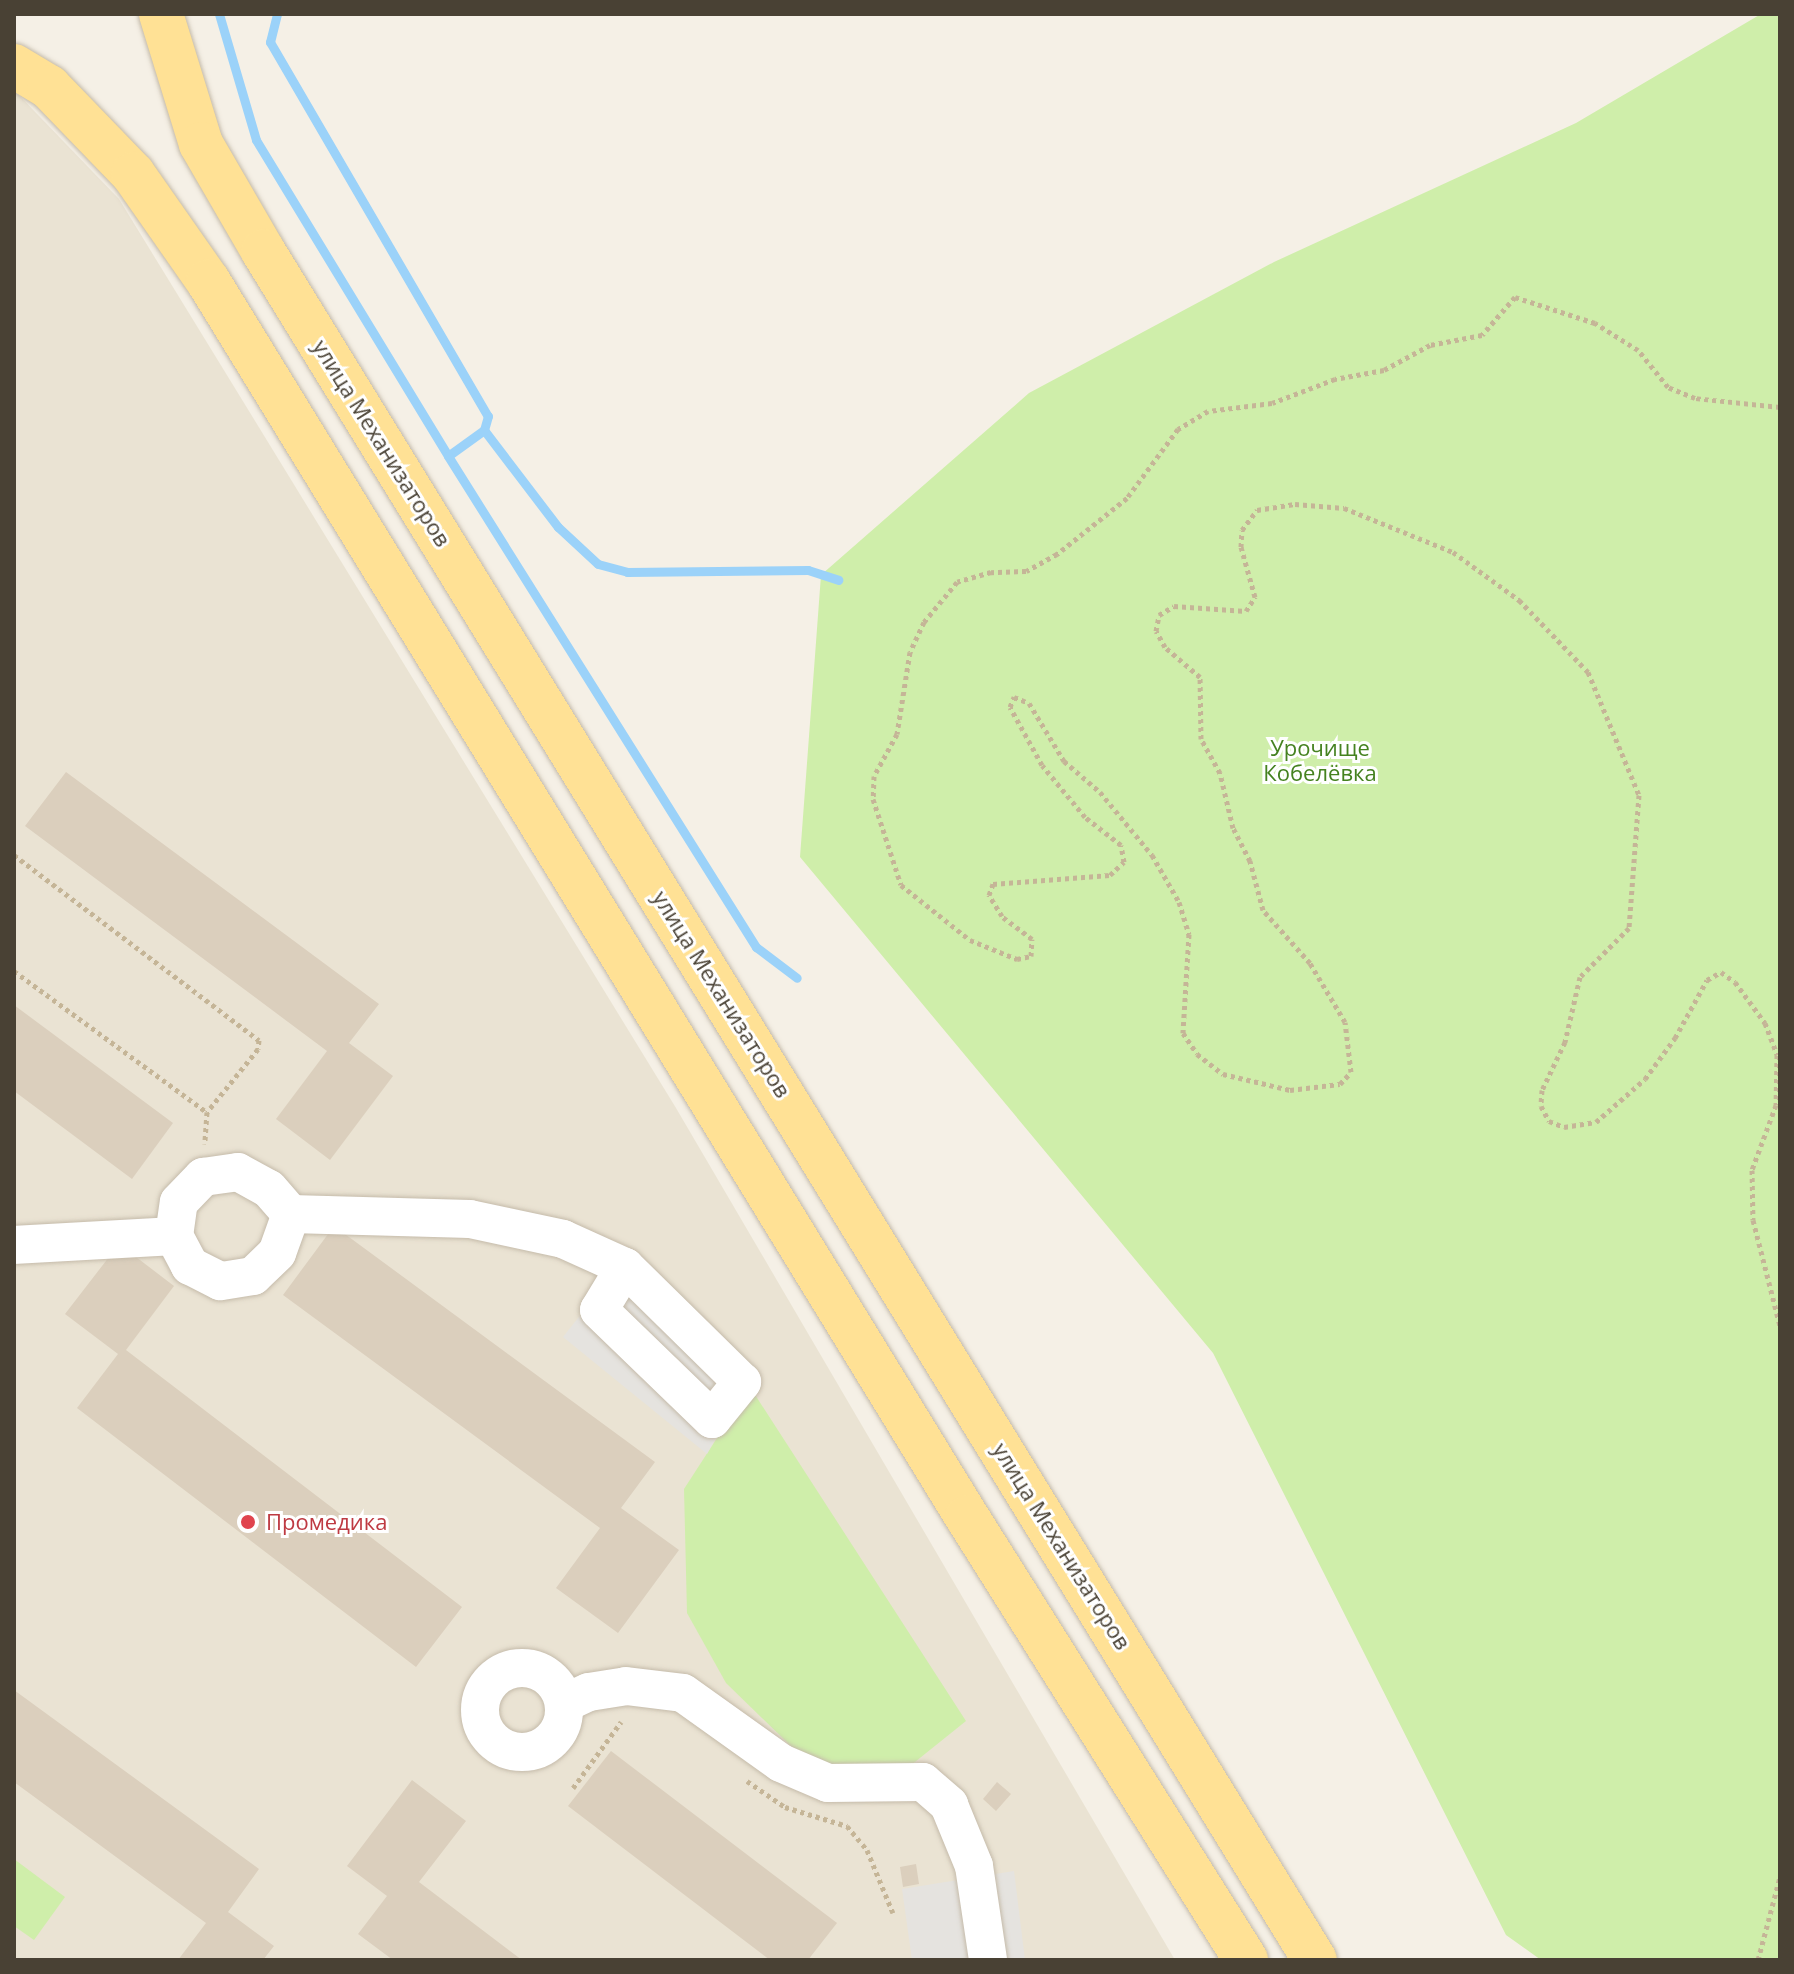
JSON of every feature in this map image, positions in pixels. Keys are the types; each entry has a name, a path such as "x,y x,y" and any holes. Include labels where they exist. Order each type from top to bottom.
{"main road":[{"name":"улица Механизаторов","path":"161,14 201,144 263,251 1315,1960"},
{"path":"14,66 49,87 133,174 208,281 943,1478 1246,1960"}],"lane":[{"path":"291,1214 277,1253 253,1276 220,1281 190,1266 174,1236 179,1202 203,1177 238,1172 269,1189 291,1214 470,1219 563,1239 625,1267"},
{"path":"14,1245 174,1236"},
{"path":"565,1703 589,1692 626,1686 683,1693 781,1763 828,1783 923,1782 949,1805 974,1866 988,1960"}],"path":[{"path":"1780,407 1695,398 1668,387 1638,350 1595,323 1515,297 1482,335 1430,345 1384,370 1335,379 1272,403 1208,411 1178,429 1127,498 1057,554 1026,571 991,572 957,582 924,622 910,652 897,734 874,776 873,799 901,885 970,940 1017,959 1031,956 1032,939 1002,916 989,895 993,884 1110,875 1124,862 1121,845 1085,817 1042,765 1010,707 1014,697 1029,703 1064,761 1100,792 1152,855 1179,902 1189,934 1183,1033 1197,1054 1223,1074 1290,1090 1340,1084 1351,1072 1345,1022 1310,963 1263,910 1250,861 1233,828 1220,773 1201,739 1200,677 1165,647 1156,631 1159,615 1174,606 1246,611 1255,597 1241,547 1242,530 1257,510 1295,504 1344,508 1453,552 1519,600 1588,672 1639,795 1629,928 1580,977 1565,1042 1542,1090 1541,1106 1549,1121 1564,1127 1596,1122 1645,1079 1675,1038 1707,980 1721,972 1735,982 1765,1023 1777,1055 1776,1105 1752,1170 1752,1207 1780,1326"},
{"path":"14,855 251,1031 259,1040 258,1049 215,1106 204,1112 14,971"},
{"path":"573,1788 630,1709"},
{"path":"738,1770 753,1790 785,1807 847,1826 867,1850 893,1913"},
{"path":"1758,1960 1780,1877"}],"shaded area":[{"path":"14,90 119,199 676,1108 1175,1960 14,1960"},
{"path":"626,1257 750,1378 707,1454 563,1337"},
{"path":"1014,1871 1025,1960 912,1960 902,1889"}],"green space":[{"name":"Урочище Кобелёвка","path":"1761,14 1780,14 1780,1960 1541,1960 1506,1935 1213,1353 800,857 821,575 1029,393 1274,262 1576,123"},
{"path":"750,1387 966,1721 900,1774 855,1774 794,1749 726,1683 687,1613 684,1489"},
{"path":"14,1859 65,1897 34,1940 14,1926"}],"building":[{"path":"66,772 379,1004 349,1043 393,1076 330,1160 276,1119 327,1051 25,826"},
{"path":"14,1005 173,1123 132,1179 14,1091"},
{"path":"334,1226 655,1462 621,1508 679,1550 618,1633 556,1588 600,1528 283,1295"},
{"path":"119,1244 174,1286 126,1350 462,1607 416,1667 77,1408 118,1354 65,1314"},
{"path":"14,1690 259,1869 228,1912 274,1946 263,1960 178,1960 206,1923 14,1782"},
{"path":"611,1751 837,1923 808,1960 770,1960 568,1806"},
{"path":"412,1780 466,1821 419,1882 522,1960 393,1960 358,1934 387,1896 347,1866"},
{"path":"997,1782 1011,1794 996,1811 983,1799"},
{"path":"916,1864 919,1884 903,1887 900,1867"}],"waterway":[{"path":"219,14 256,140 448,456"},
{"path":"277,14 270,42 488,416 484,430 448,456 756,947 797,978"},
{"path":"484,430 558,527 598,564 627,572 808,570 838,580"}],"place":[{"name":"Промедика","path":"248,1522"}]}
